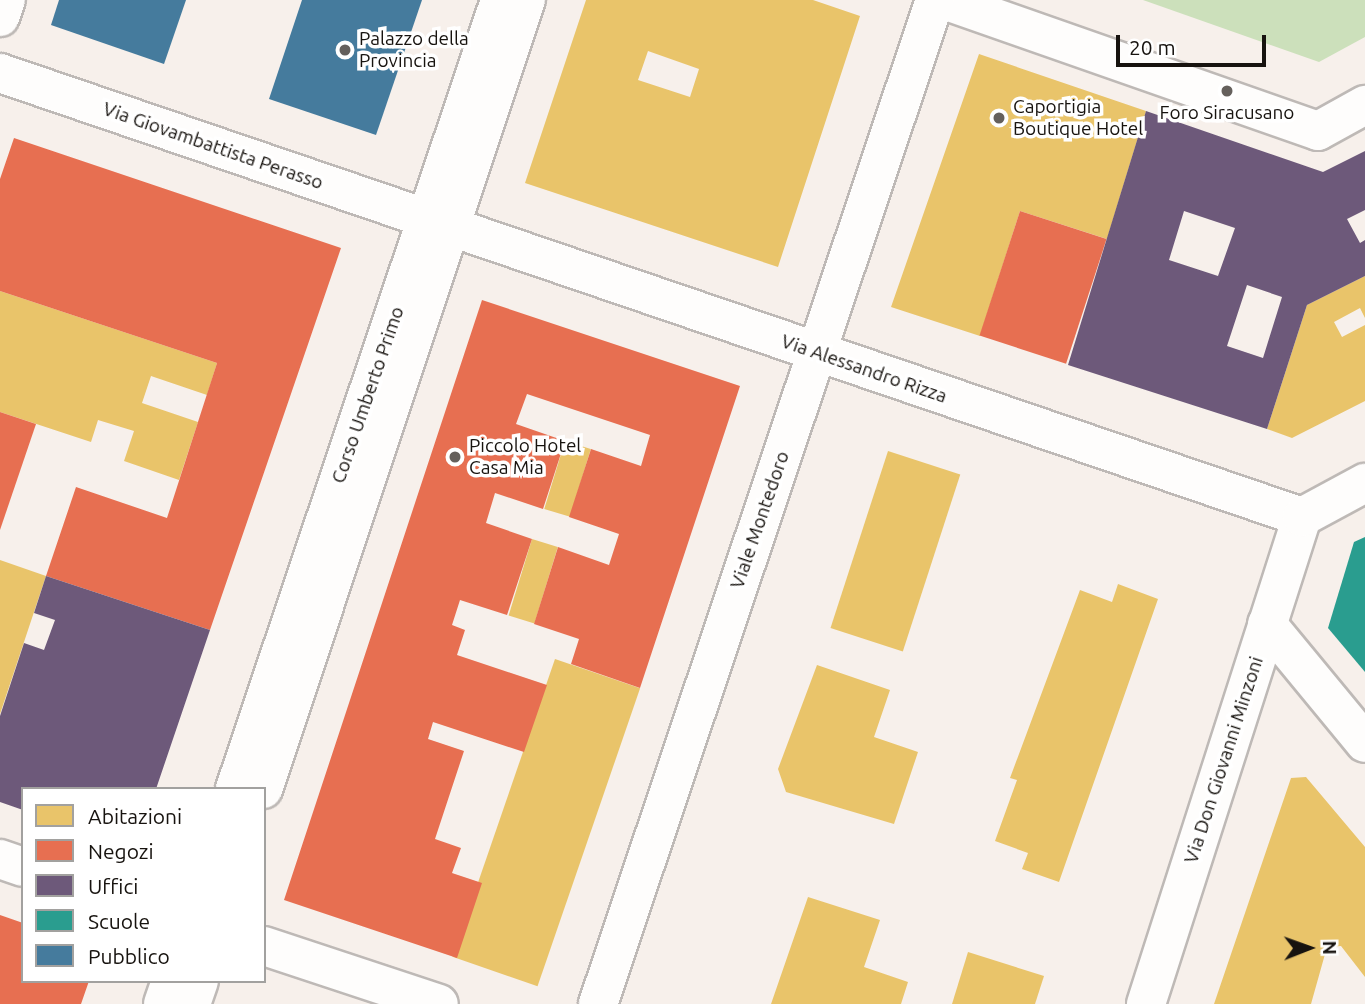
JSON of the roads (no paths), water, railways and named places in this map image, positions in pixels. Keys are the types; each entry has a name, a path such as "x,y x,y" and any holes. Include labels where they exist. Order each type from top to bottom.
{"main road":[{"path":"0,17 6,0"},
{"name":"Corso Umberto Primo","path":"236,787 438,224 500,0"},
{"path":"264,787 438,224 526,0"},
{"name":"Viale Montedoro","path":"598,1004 935,0"},
{"path":"944,0 1318,131 1365,105"},
{"name":"Via Giovambattista Perasso","path":"0,73 438,224"},
{"name":"Via Alessandro Rizza","path":"438,224 1302,517"},
{"path":"1302,517 1365,483"},
{"name":"Via Don Giovanni Minzoni","path":"1146,1004 1302,517"},
{"path":"1267,624 1365,743"},
{"path":"0,859 21,866"},
{"path":"266,947 439,1004"},
{"path":"163,1004 170,983"},
{"path":"191,1004 198,983"}],"place":[{"name":"Palazzo della Provincia","path":"345,50"},
{"name":"Foro Siracusano","path":"1227,91"},
{"name":"Caportigia Boutique Hotel","path":"999,118"},
{"name":"Piccolo Hotel Casa Mia","path":"455,457"}]}
